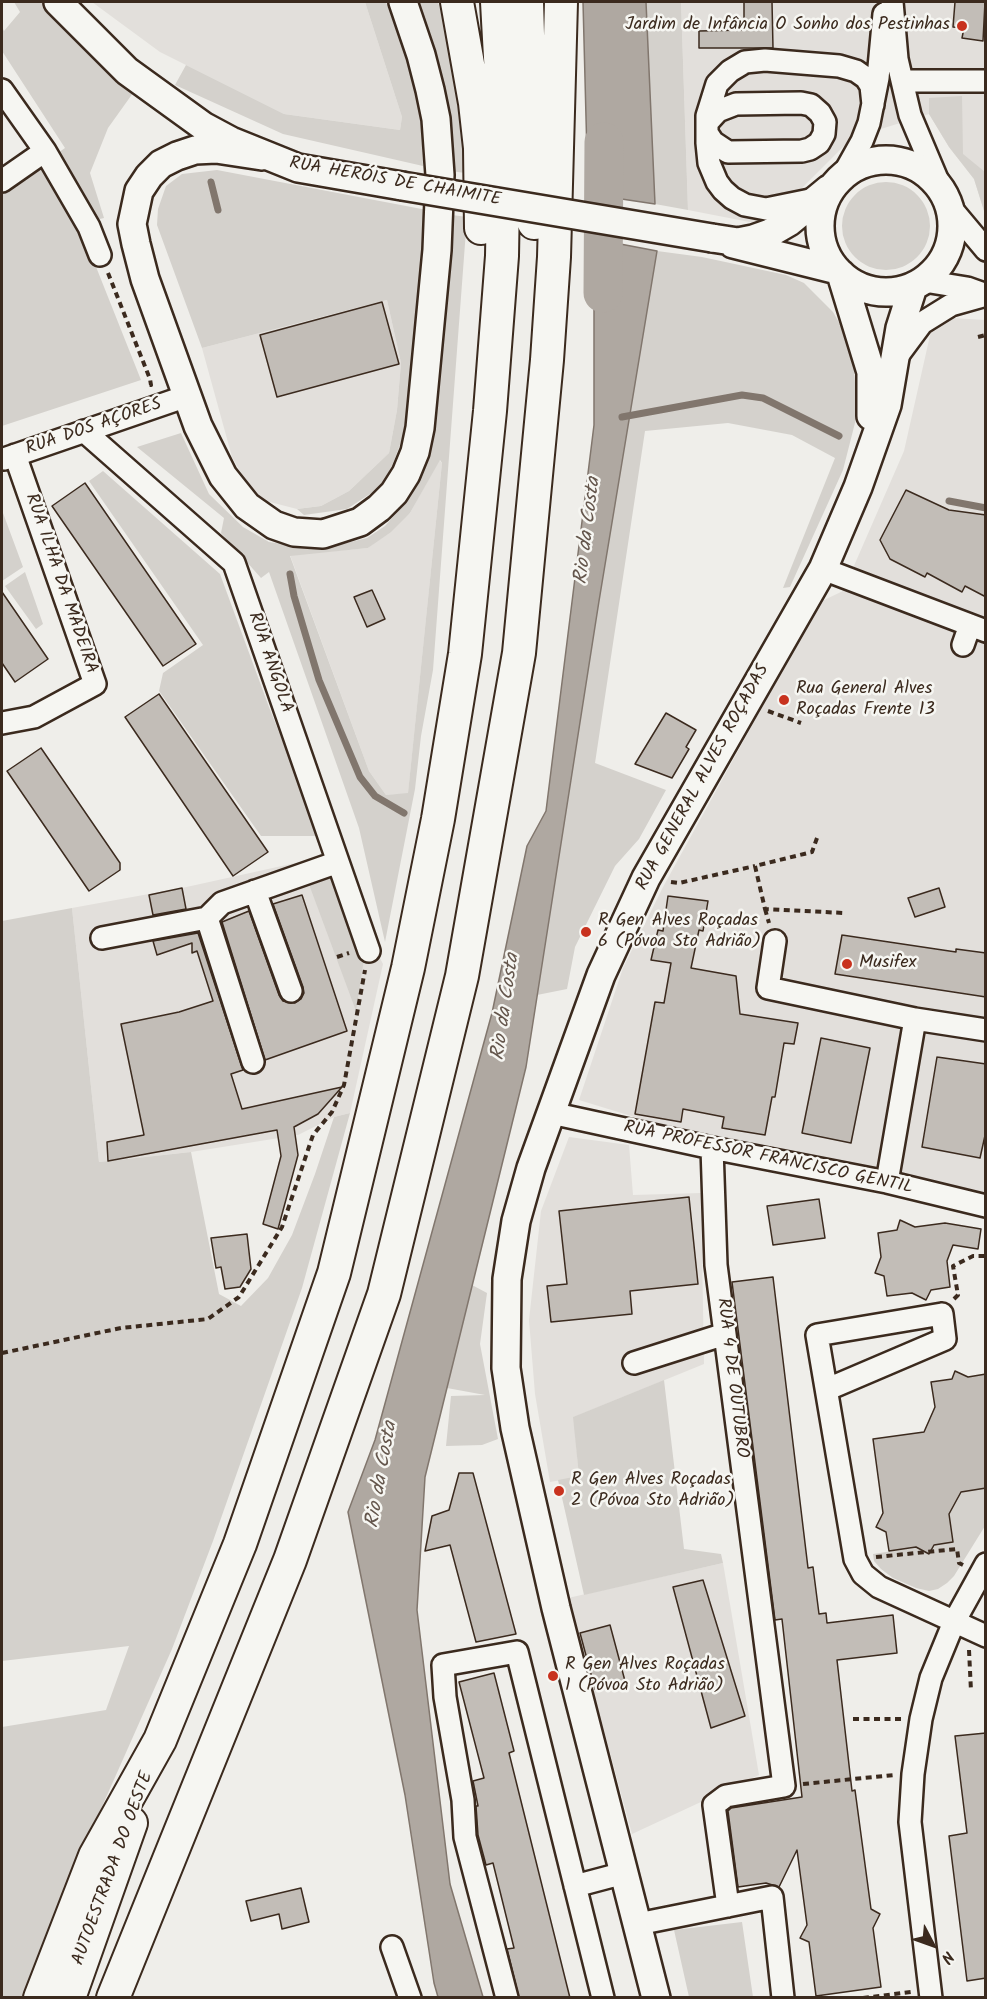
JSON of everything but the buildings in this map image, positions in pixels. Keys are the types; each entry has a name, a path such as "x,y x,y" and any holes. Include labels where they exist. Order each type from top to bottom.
{"highway":[{"path":"457,2 480,148 482,295 475,550"},
{"path":"40,1998 95,1856 160,1740 240,1545 334,1273 408,968 438,819 465,654 490,411 502,256 502,94 497,2"},
{"path":"527,2 534,182 531,512"},
{"path":"549,2 556,168"},
{"path":"113,1998 290,1560 384,1294 462,976 519,653 555,257 561,2"},
{"name":"AUTOESTRADA DO OESTE","path":"69,1998 160,1740"}],"main road":[{"name":"RUA HERÓIS DE CHAIMITE","path":"58,2 105,50 149,88 203,126 262,156 297,168 738,242 753,239 789,222 831,186"},
{"path":"262,156 216,148 195,150 162,164 149,176 139,191 132,224 135,244 145,279 187,396 212,457 234,492 259,516 274,525 294,532 323,534 360,522 394,493 406,474 415,452 423,403 437,250 440,175 436,119 432,100 421,55 403,2"},
{"path":"831,186 867,162 892,159 920,168 931,176 945,197"},
{"name":"RUA GENERAL ALVES ROÇADAS","path":"656,1998 540,1544 515,1428 506,1368 507,1279 516,1221 531,1168 605,966 646,878 823,569 850,506 870,449 871,372 839,272 825,251 820,232 822,209 831,186"},
{"name":"RUA GENERAL ALVES ROÇADAS","path":"870,449 874,445 886,405 900,328 918,284 941,264 950,244 953,221 945,197"},
{"name":"RUA HERÓIS DE CHAIMITE","path":"712,238 839,272"},
{"path":"839,272 856,285 878,292 895,292 918,284"}],"street":[{"name":"RUA GENERAL ALVES ROÇADAS","path":"831,186 862,141 873,105 878,78 885,2"},
{"name":"RUA GENERAL ALVES ROÇADAS","path":"892,2 897,59 910,115 945,197"},
{"path":"831,186 785,207 766,209 755,208 732,198 723,190 709,163 707,128 710,100 717,84 730,71 745,62 839,66 856,71 866,78 871,86 873,105"},
{"path":"902,81 986,81"},
{"path":"2,90 45,152 88,227 100,255"},
{"path":"801,103 811,105 820,113 825,122 824,134 819,143 802,152 728,152 713,142 707,128 718,111 736,104 801,103"},
{"path":"2,181 45,152"},
{"path":"945,197 986,250"},
{"path":"918,284 967,288 986,295"},
{"path":"896,358 922,322 951,304 986,295"},
{"name":"RUA DOS AÇORES","path":"8,457 187,396"},
{"name":"RUA ANGOLA","path":"84,431 234,563 369,951"},
{"name":"RUA ILHA DA MADEIRA","path":"2,723 34,717 95,684 8,457"},
{"path":"823,569 973,634"},
{"path":"102,938 207,918 222,903 338,862"},
{"path":"255,891 291,991"},
{"path":"207,918 253,1062"},
{"path":"775,940 768,988 915,1019 986,1030"},
{"path":"886,1182 915,1019"},
{"name":"RUA PROFESSOR FRANCISCO GENTIL","path":"551,1113 712,1148 886,1182 986,1206"},
{"name":"RUA 4 DE OUTUBRO","path":"712,1148 716,1264 784,1786"},
{"path":"828,1389 945,1339 942,1314 818,1335 855,1559 863,1574 879,1587 969,1629"},
{"path":"634,1363 725,1334"},
{"path":"930,1994 910,1822 913,1774 921,1719 931,1678 969,1629 982,1569"},
{"path":"507,1998 465,1837 463,1800 445,1697 444,1665 517,1652 603,1998"},
{"path":"728,1906 714,1805 726,1796 784,1786"},
{"path":"575,1886 624,1873"},
{"path":"638,1924 772,1898 783,1998"},
{"path":"392,1947 410,1998"}],"path":[{"path":"100,255 150,379"},
{"path":"978,337 986,335"},
{"path":"746,704 801,723"},
{"path":"646,878 679,883 755,866 812,852 817,838"},
{"path":"755,866 765,909 844,913"},
{"path":"2,1353 121,1328 208,1319 239,1297 282,1227 313,1135 332,1112 344,1085 369,951"},
{"path":"942,1314 958,1294 952,1266 973,1256 986,1256"},
{"path":"855,1559 957,1549 959,1563 982,1569"},
{"path":"969,1629 971,1691"},
{"path":"853,1719 921,1719"},
{"path":"784,1786 913,1774"},
{"path":"863,1998 930,1994"}],"shaded area":[{"path":"14,2 45,2 133,93 108,128 90,173 104,218 79,224 141,380 2,426 2,191 65,148 2,51 2,27 4,31 20,12"},
{"path":"92,2 365,2 402,117 400,130 284,114 160,52"},
{"path":"365,2 386,2 409,63 421,122 423,166 283,134 175,85 186,65 284,114 400,130 402,117"},
{"path":"412,2 438,2 451,48 465,173 451,171"},
{"path":"646,2 681,2 688,210 655,204"},
{"path":"681,2 985,2 985,214 974,179 949,147 929,114 852,138 765,225 688,210"},
{"path":"962,96 963,154 985,172 985,214 974,179 949,147 929,114 929,98"},
{"path":"217,170 427,210 411,414 382,486 347,509 304,515 297,509 321,506 349,491 389,453 397,410 401,363 387,300 202,348 157,225 158,209 166,186 182,174"},
{"path":"886,182 903,186 917,195 926,209 930,226 926,243 917,257 903,266 886,270 869,266 855,257 846,243 842,226 846,209 855,195 869,186"},
{"path":"452,215 467,217 433,670 421,736 415,789 385,942 359,828 269,572 261,578 221,533 224,518 137,447 181,433 209,494 243,527 269,542 308,548 330,547 367,538 385,526 408,500 428,457","holes":["440,460 442,463 408,793 386,795 369,771 290,556 368,548 391,532 410,513"]},
{"path":"657,251 702,257 786,275 804,283 833,312 846,335 854,366 857,415 843,470 790,587 783,588 835,458 792,435 728,423 645,431 595,763 666,790 639,839 615,866 575,947 567,989 537,995 599,601"},
{"path":"387,300 401,363 397,410 389,453 349,491 321,506 297,509 266,501 250,489 232,457 202,348"},
{"path":"952,318 985,320 985,1192 670,1128 579,1100 623,968 663,887 820,602 843,591 904,451 931,331"},
{"path":"439,460 442,463 408,794 386,795 369,771 290,555 368,548 410,513"},
{"path":"103,471 220,574 320,836 261,836 159,691 163,673 203,645 89,481"},
{"path":"2,514 23,567 2,581"},
{"path":"25,572 43,624 36,629 5,586"},
{"path":"327,856 383,964 350,1113 334,1117 298,1135 191,1152 99,1162 72,908 182,888"},
{"path":"330,872 364,959 356,1011 307,879"},
{"path":"72,908 99,1162 191,1152 219,1294 241,1306 268,1278 292,1235 334,1117 350,1113 302,1288 213,1541 172,1649 96,1820 26,1997 2,1998 2,1727 106,1710 129,1646 2,1661 2,921"},
{"path":"569,1137 629,1145 633,1195 701,1193 704,1364 574,1417 579,1477 550,1482 535,1394 529,1320 541,1211"},
{"path":"472,1285 487,1293 480,1344 498,1439 482,1445 446,1446 451,1396 485,1395 447,1388"},
{"path":"664,1380 684,1549 721,1554 723,1563 584,1595 558,1480 579,1476 573,1417"},
{"path":"985,1488 985,1526 954,1576 938,1589 929,1591 916,1588 893,1578 874,1561 873,1554 953,1542 946,1494"},
{"path":"723,1563 759,1775 632,1834 568,1598"},
{"path":"742,1922 753,1997 689,1997 674,1930"}],"water":[{"path":"583,2 646,2 655,204 588,194"},
{"path":"594,239 657,251 526,1067 425,1477 417,1610 450,1884 483,1997 438,1997 405,1795 348,1512 375,1440 492,1013 527,846 546,811 594,425"}],"waterway":[{"name":"Rio da Costa","path":"603,293 604,142"},
{"path":"211,182 218,210"},
{"path":"622,417 742,395 763,398 839,436"},
{"path":"949,501 986,508"},
{"path":"290,574 294,596 319,680 360,777 375,796 404,813"}],"place":[{"name":"Jardim de Infância O Sonho dos Pestinhas","path":"962,26"},
{"name":"Rua General Alves Roçadas Frente 13","path":"784,700"},
{"name":"R Gen Alves Roçadas 6 (Póvoa Sto Adrião)","path":"586,932"},
{"name":"Musifex","path":"847,964"},
{"name":"R Gen Alves Roçadas 2 (Póvoa Sto Adrião)","path":"559,1491"},
{"name":"R Gen Alves Roçadas 1 (Póvoa Sto Adrião)","path":"553,1676"}]}
